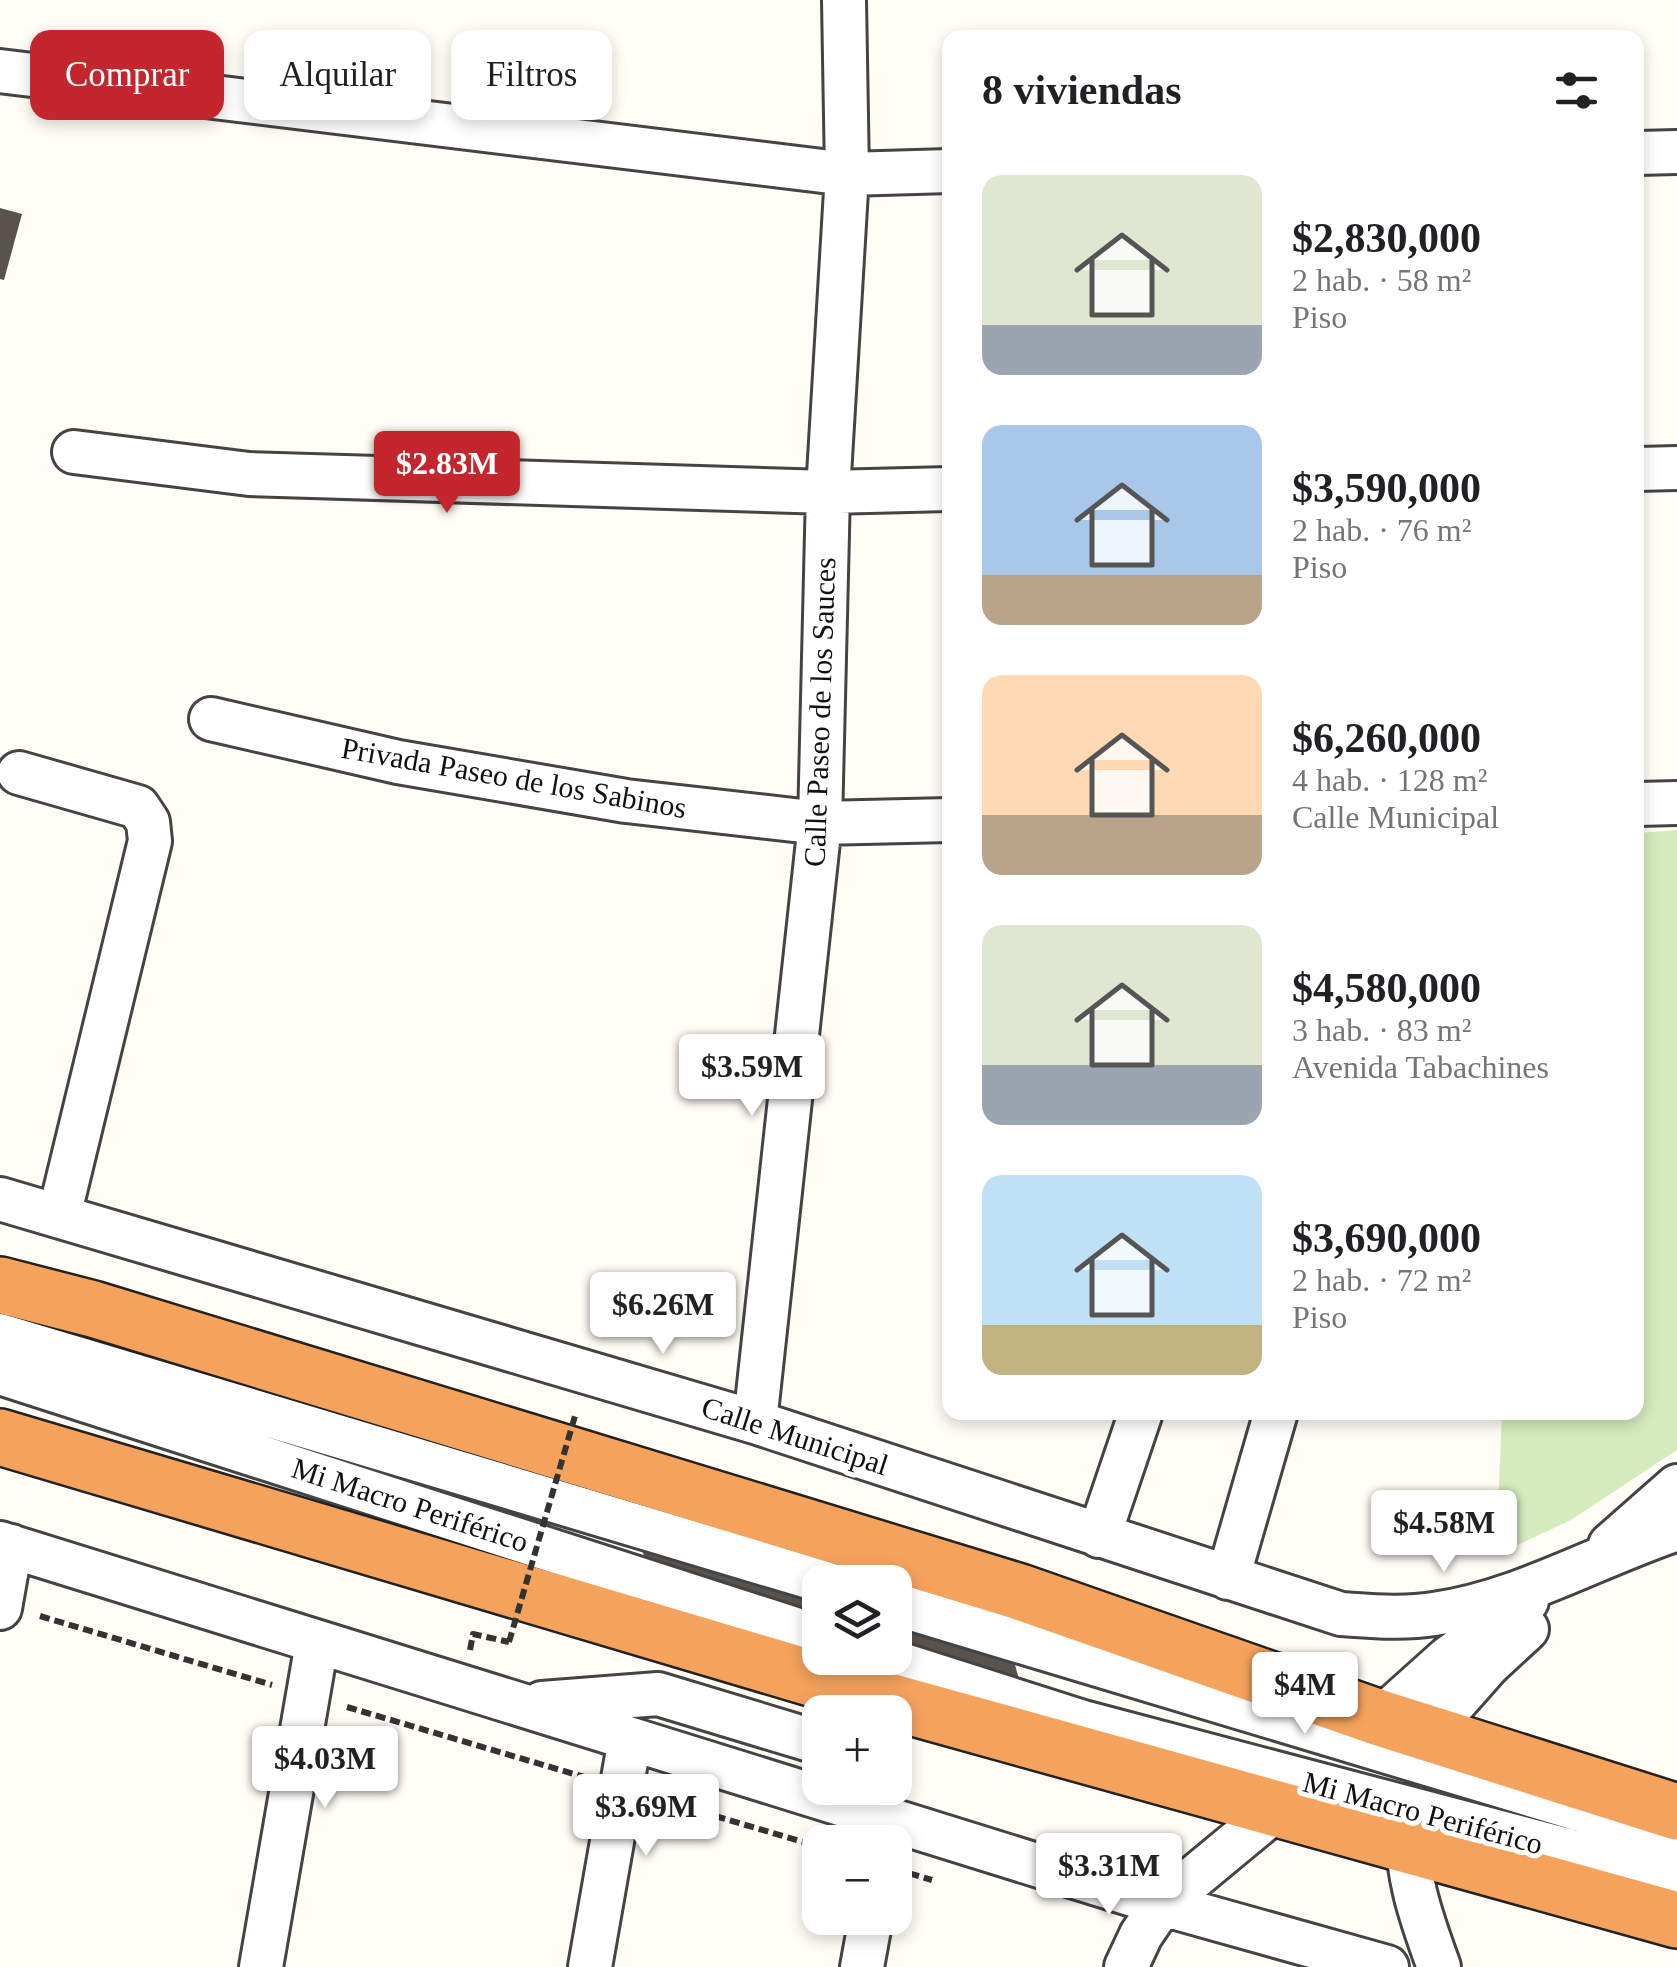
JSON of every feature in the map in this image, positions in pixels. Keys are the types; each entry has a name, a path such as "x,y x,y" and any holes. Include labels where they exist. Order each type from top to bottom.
{"highway":[{"path":"0,1282 1020,1592 1395,1739 1677,1812"},
{"path":"0,1437 859,1692 1292,1796 1407,1828 1677,1920"}],"street":[{"name":"Calle Paseo de los Sauces","path":"755,1422 820,824 828,492 847,174 844,0"},
{"path":"0,70 847,174 942,171"},
{"path":"1644,154 1677,152"},
{"path":"74,452 249,474 828,492 942,489"},
{"path":"1644,469 1677,468"},
{"name":"Privada Paseo de los Sabinos","path":"211,719 398,762 626,801 820,824 942,820"},
{"path":"19,773 138,807 148,822 150,840 59,1216"},
{"path":"1644,804 1677,803"},
{"name":"Calle Municipal","path":"0,1199 755,1422 1341,1614 1388,1617 1474,1606 1587,1564"},
{"name":"Mi Macro Periférico","path":"0,1336 802,1575"},
{"name":"Mi Macro Periférico","path":"0,1373 802,1632"},
{"path":"1099,1536 1139,1420"},
{"path":"1228,1578 1274,1420"},
{"path":"1438,1967 1413,1888 1395,1739 1448,1658 1587,1564 1677,1486"},
{"path":"1587,1564 1677,1529"},
{"path":"0,1606 6,1545 1162,1904 1387,1967"},
{"path":"1126,1967 1141,1934 1162,1904 1292,1796 1395,1739 1550,1611 1626,1571 1677,1557"},
{"name":"Mi Macro Periférico","path":"912,1609 1395,1739 1677,1839"},
{"path":"262,1967 317,1643"},
{"name":"Mi Macro Periférico","path":"912,1668 1083,1722 1292,1796"},
{"path":"522,1705 658,1694 802,1738"},
{"path":"590,1967 630,1739"},
{"name":"Mi Macro Periférico","path":"1407,1828 1677,1879"},
{"path":"862,1967 867,1935"}],"path":[{"path":"474,1634 509,1642 576,1416"},
{"path":"0,1606 802,1841"}],"green space":[{"path":"1677,830 1677,1450 1571,1520 1496,1555 1502,1420 1644,1420 1644,833"}],"building":[{"path":"0,208 22,214 4,280 0,279"},
{"path":"639,1539 802,1588 802,1618 649,1573"},
{"path":"912,1621 1011,1650 1020,1683 912,1651"}]}
